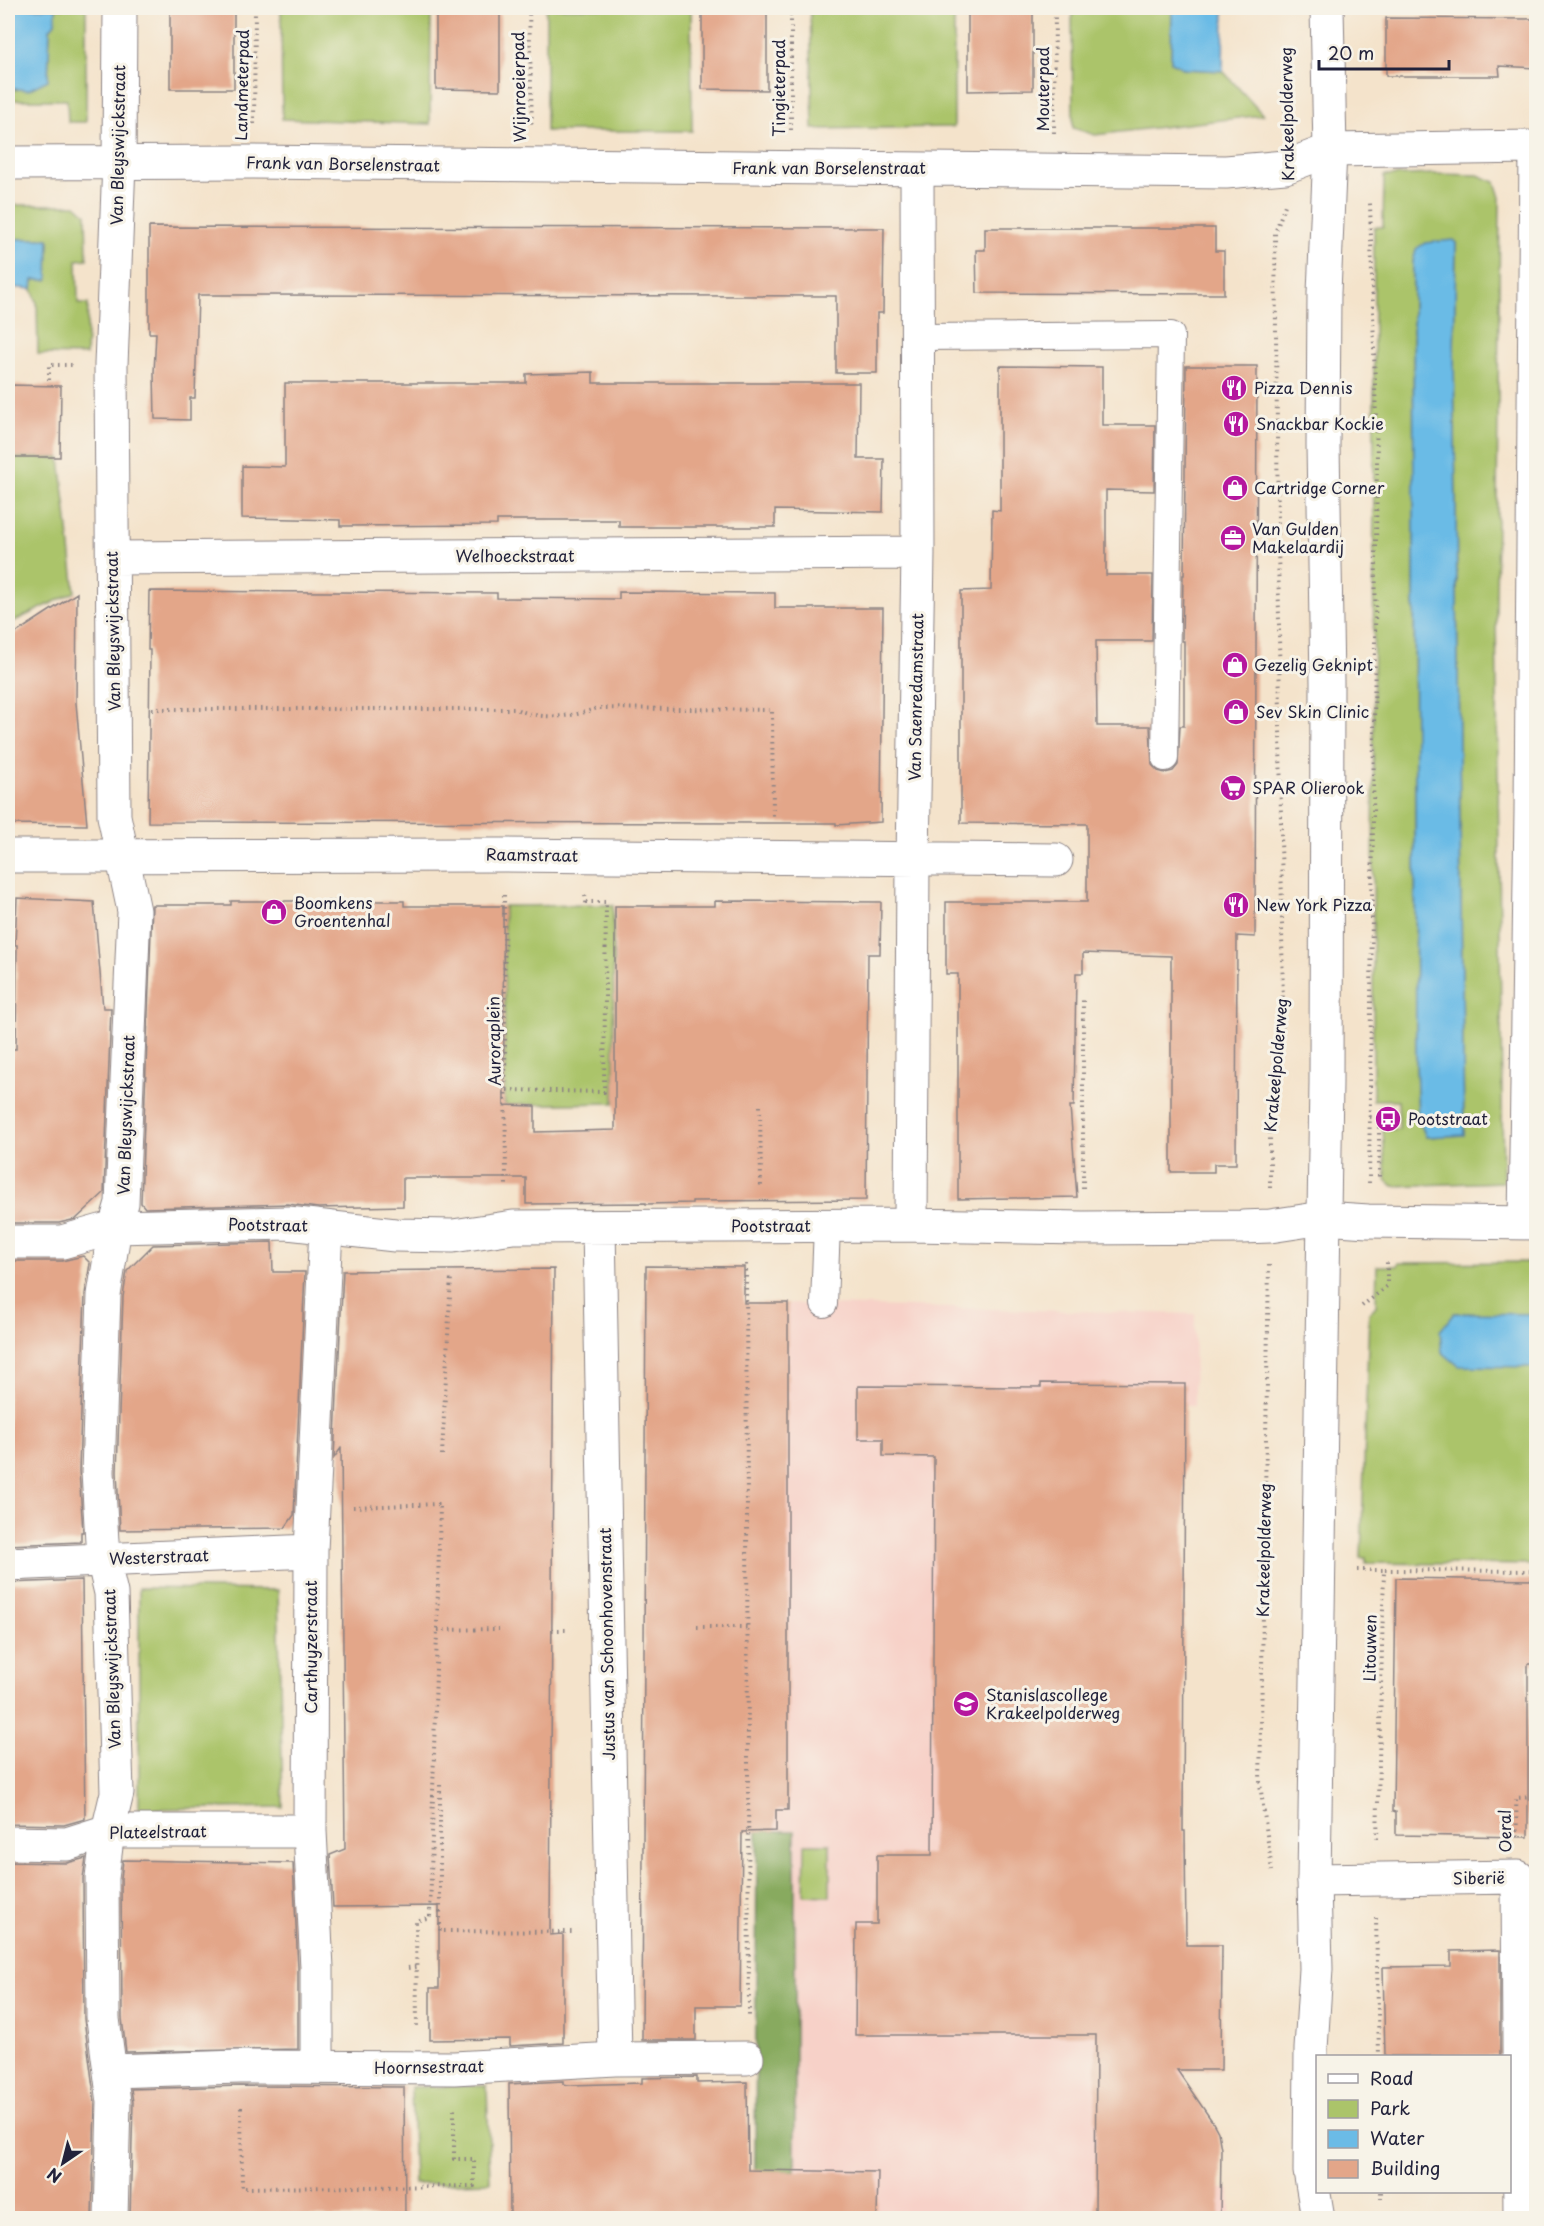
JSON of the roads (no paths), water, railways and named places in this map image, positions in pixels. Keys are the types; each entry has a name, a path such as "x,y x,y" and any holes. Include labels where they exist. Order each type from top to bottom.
{"street":[{"name":"Van Bleyswijckstraat","path":"111,2218 114,2102 103,2019 102,1878 108,1831 117,1792 111,1593 103,1559 98,1472 104,1295 115,1227 123,1203 134,911 114,816 111,364 119,163 120,8"},
{"path":"1318,2218 1310,2171 1311,2049 1316,1969 1314,1880 1326,1082 1327,682 1323,445 1324,293 1330,150 1327,8"},
{"name":"Frank van Borselenstraat","path":"8,163 253,162 1226,172 1285,167 1330,150 1536,147"},
{"path":"1531,1222 1536,147"},
{"name":"Van Saenredamstraat","path":"911,1225 913,859 918,553 917,169"},
{"name":"Welhoeckstraat","path":"112,558 918,553"},
{"name":"Raamstraat","path":"8,856 504,855 1056,860"},
{"name":"Pootstraat","path":"8,1242 62,1242 115,1227 288,1223 395,1235 453,1236 506,1227 1270,1226 1323,1218 1368,1221 1531,1222"},
{"name":"Carthuyzerstraat","path":"317,2067 317,1968 310,1831 311,1551 326,1228"},
{"name":"Justus van Schoonhovenstraat","path":"599,1228 615,2060"},
{"name":"Westerstraat","path":"8,1564 311,1551"},
{"name":"Plateelstraat","path":"8,1843 66,1844 108,1831 310,1831"},
{"name":"Siberië","path":"1314,1880 1518,1877 1518,2078 1521,2209"},
{"name":"Hoornsestraat","path":"110,2071 240,2067 454,2068 615,2060 747,2058"},
{"path":"1296,2218 1310,2171"}],"lane":[{"path":"917,337 1171,335 1165,758"},
{"path":"824,1304 827,1226"}],"water":[{"path":"8,8 56,8 55,23 50,29 48,80 28,90 8,88"},
{"path":"1172,8 1224,8 1223,71 1185,69 1171,62"},
{"path":"8,239 49,239 48,280 33,280 32,289 8,287"},
{"path":"1453,240 1456,243 1454,357 1464,1135 1426,1137 1418,1117 1416,1062 1413,262 1416,249 1425,243"},
{"path":"1454,1313 1536,1314 1536,1367 1459,1366 1442,1352 1440,1331"}],"place":[{"name":"Pizza Dennis","path":"1234,388"},
{"name":"Snackbar Kockie","path":"1236,424"},
{"name":"Cartridge Corner","path":"1235,488"},
{"name":"Van Gulden Makelaardij","path":"1233,538"},
{"name":"Gezelig Geknipt","path":"1235,665"},
{"name":"Sev Skin Clinic","path":"1236,712"},
{"name":"SPAR Olierook","path":"1233,788"},
{"name":"New York Pizza","path":"1236,905"},
{"name":"Boomkens Groentenhal","path":"274,912"},
{"name":"Pootstraat","path":"1388,1119"},
{"name":"Stanislascollege Krakeelpolderweg","path":"966,1704"}]}
